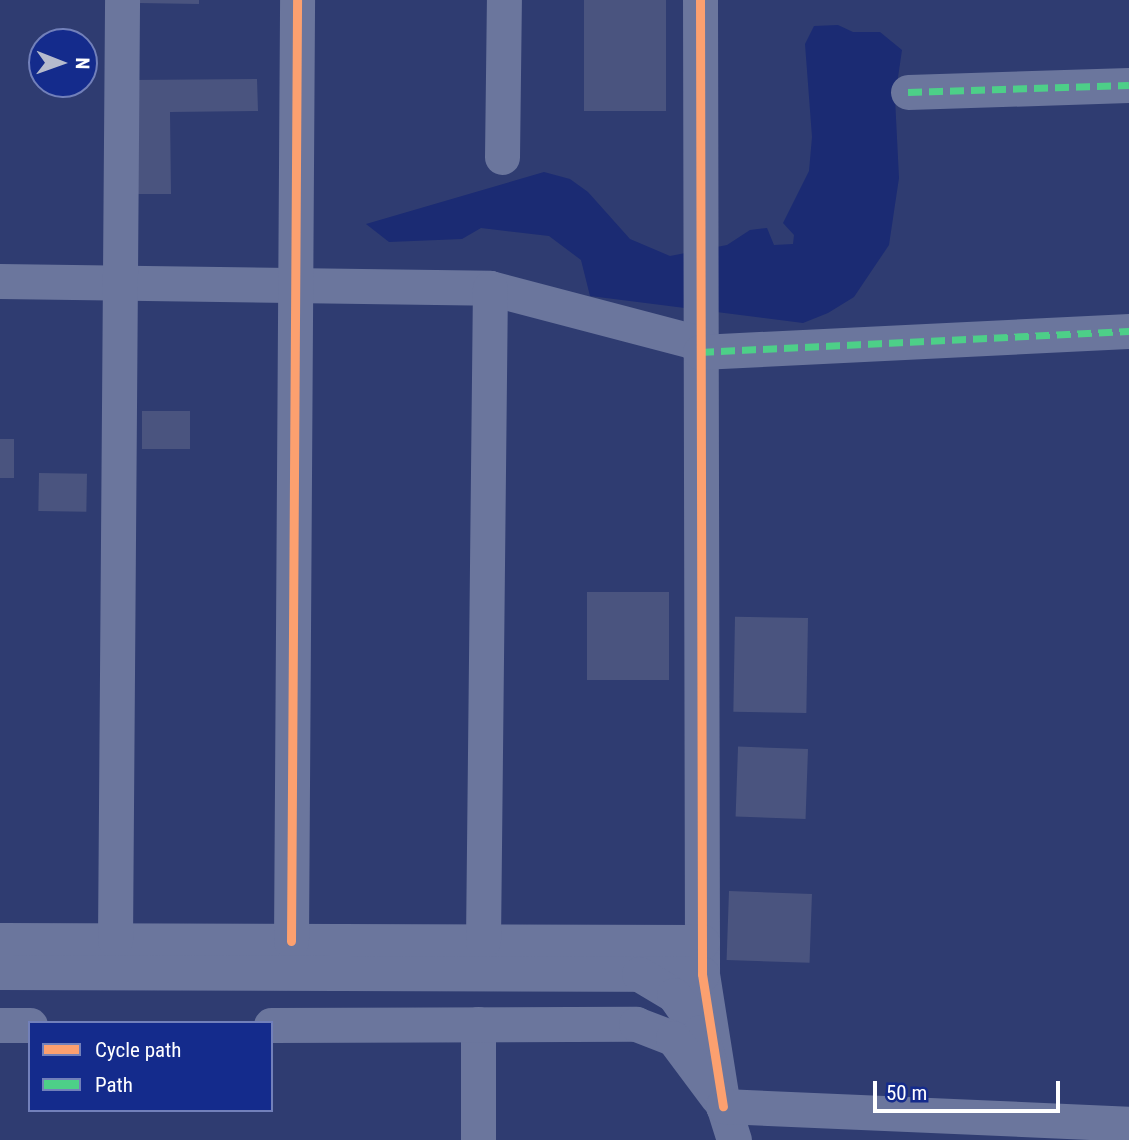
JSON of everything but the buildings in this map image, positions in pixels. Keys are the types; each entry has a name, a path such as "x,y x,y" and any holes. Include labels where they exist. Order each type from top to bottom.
{"street":[{"path":"115,940 122,0"},
{"path":"291,941 299,285 297,0"},
{"path":"502,157 504,0"},
{"path":"700,0 702,958 723,1105"},
{"path":"908,92 1129,85"},
{"path":"0,281 490,288 700,343 1129,331"},
{"path":"483,942 490,288"},
{"path":"0,940 483,942 702,958"},
{"path":"0,972 632,974 702,958"},
{"path":"626,1024 632,974"},
{"path":"632,974 660,984 688,1010 710,1057 734,1140"},
{"path":"0,1024 28,1025"},
{"path":"478,1024 478,1140"},
{"path":"273,1025 626,1024 655,1027 673,1038 723,1105"},
{"path":"723,1105 1129,1124"}],"shaded area":[{"path":"838,25 853,32 880,32 902,50 895,98 899,178 889,245 854,297 828,313 803,323 590,296 581,260 549,236 481,228 462,239 389,242 366,224 544,172 570,179 588,192 630,239 670,256 727,245 750,230 767,228 774,245 793,244 794,235 783,223 809,171 812,137 805,44 814,26"}],"marked path":[{"path":"908,92 1129,85"},
{"path":"700,352 1129,331"}],"cycle path":[{"path":"291,941 297,0"},
{"path":"700,0 702,974 723,1106"}]}
